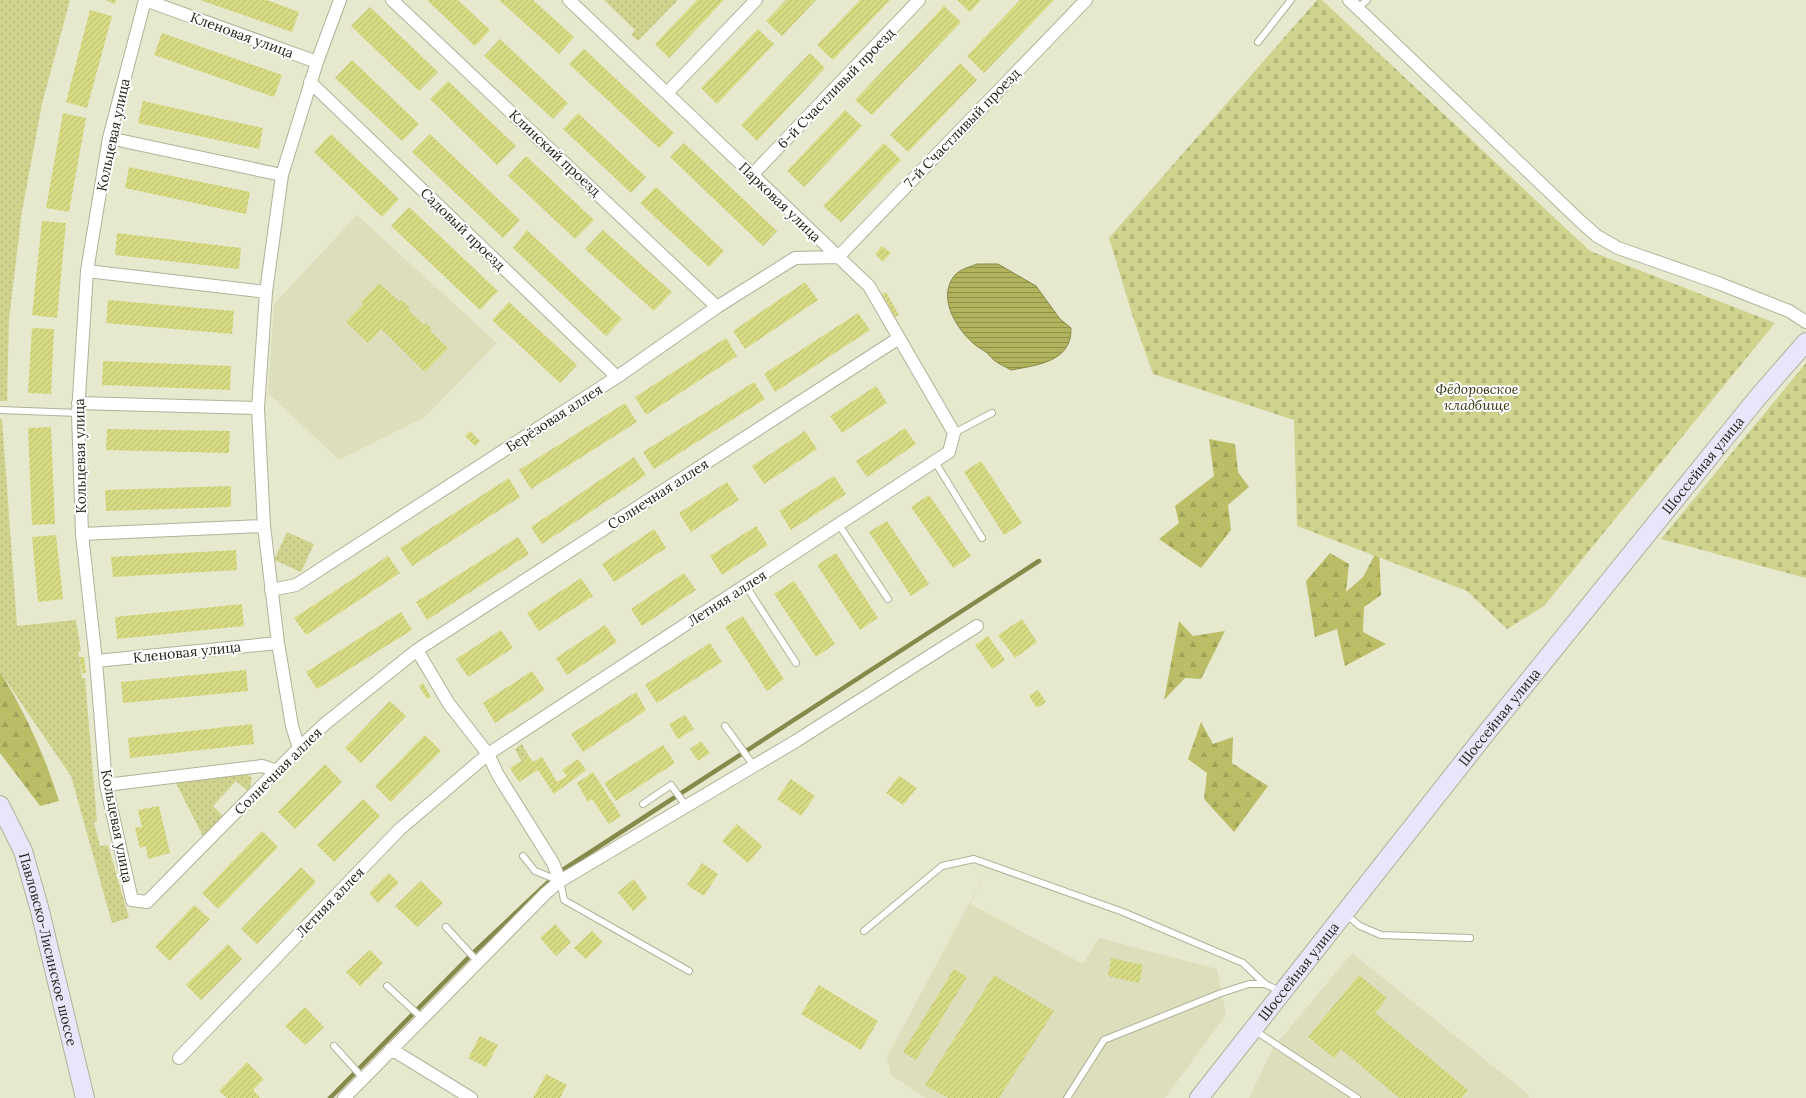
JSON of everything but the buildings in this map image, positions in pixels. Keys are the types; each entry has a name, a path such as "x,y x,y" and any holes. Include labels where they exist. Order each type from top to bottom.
{"main road":[{"name":"Шоссейная улица","path":"1199,1098 1483,737 1758,396 1806,342"},
{"name":"Павловско-Лисинское шоссе","path":"0,805 23,851 39,907 85,1098"}],"street":[{"name":"Кленовая улица","path":"145,0 317,62"},
{"name":"Кольцевая улица","path":"145,0 109,138 87,271 78,408 82,534 96,662 106,785 132,900 147,902"},
{"path":"299,748 292,726 271,590 264,526 258,408 266,292 282,175 310,82 340,0"},
{"name":"Клинский проезд","path":"392,0 717,307"},
{"name":"Парковая улица","path":"569,0 869,286 954,433"},
{"path":"667,93 756,0"},
{"name":"6-й Счастливый проезд","path":"752,175 919,0"},
{"name":"7-й Счастливый проезд","path":"838,257 1086,0"},
{"path":"1353,4 1580,221 1598,236 1618,248 1718,283 1788,311 1806,322"},
{"name":"Садовый проезд","path":"310,82 617,377"},
{"path":"109,138 282,175"},
{"name":"Берёзовая аллея","path":"271,590 296,585 617,377 717,307 795,258 838,257"},
{"path":"87,271 266,292"},
{"name":"Солнечная аллея","path":"147,902 299,748 326,723 417,650 899,338"},
{"path":"78,408 258,408"},
{"name":"Летняя аллея","path":"179,1058 400,829 488,754 935,462 949,452 954,433"},
{"path":"82,534 264,526"},
{"path":"344,1098 546,893 560,881 754,766 978,626"},
{"name":"Кленовая улица","path":"96,662 278,643"},
{"path":"417,650 449,704 488,754 502,782 552,863 560,881"},
{"path":"106,785 262,766 277,771"},
{"path":"391,1050 471,1098"}],"lane":[{"path":"1258,42 1291,0"},
{"path":"1353,4 1367,0"},
{"path":"0,410 78,408"},
{"path":"954,433 992,413"},
{"path":"935,462 982,538"},
{"path":"839,525 888,599"},
{"path":"746,586 796,663"},
{"path":"725,726 754,766"},
{"path":"643,804 671,784 686,806"},
{"path":"523,856 535,871 560,881 564,900 689,971"},
{"path":"864,931 942,866 974,859 1123,912 1244,963 1265,984 1282,992"},
{"path":"1344,913 1360,926 1381,935 1470,938"},
{"path":"446,927 478,962"},
{"path":"1067,1098 1104,1040 1221,993 1249,984 1265,984"},
{"path":"387,986 422,1018"},
{"path":"1253,1029 1358,1098"},
{"path":"334,1046 364,1078"}],"shaded area":[{"path":"357,215 497,343 425,417 339,460 268,393 274,304"},
{"path":"977,264 998,264 1036,286 1060,319 1071,328 1070,339 1066,348 1059,355 1042,363 1011,370 995,361 966,336 960,329 950,311 948,292 950,283 957,273"},
{"path":"990,864 970,904 1083,964 1099,938 1217,969 1226,1015 1165,1098 926,1098 891,1075 887,1057"},
{"path":"1352,953 1529,1095 1529,1098 1249,1098 1273,1048"}],"green space":[{"path":"0,0 70,0 42,104 22,211 9,319 7,401 0,401"},
{"path":"604,0 678,0 638,41 631,35 635,30"},
{"name":"Фёдоровское кладбище","path":"1317,0 1322,0 1590,251 1775,323 1544,606 1507,629 1467,591 1297,526 1294,420 1153,374 1133,317 1109,238"},
{"path":"1806,363 1806,578 1661,539"},
{"path":"0,419 2,419 17,626 76,620 81,651 78,652 82,678 85,678 97,821 94,822 100,846 108,845 129,918 112,923 71,776 0,672"},
{"path":"1209,439 1235,444 1238,472 1249,487 1228,505 1231,530 1201,568 1159,539 1179,523 1175,506 1214,476"},
{"path":"287,532 314,544 301,572 274,560"},
{"path":"1379,547 1381,595 1364,607 1363,632 1386,644 1345,666 1337,629 1315,637 1306,581 1330,553 1349,564 1346,592 1363,577"},
{"path":"1179,621 1193,636 1225,631 1201,679 1185,678 1164,700"},
{"path":"0,672 34,735 59,801 40,806 0,753"},
{"path":"1201,722 1213,744 1233,737 1232,763 1268,786 1234,832 1204,799 1207,773 1188,759"},
{"path":"522,744 529,756 521,761 515,749"},
{"path":"245,772 252,778 249,792 236,781 213,806 225,818 204,838 176,783"}],"waterway":[{"path":"330,1098 471,955 558,873 1039,561"}]}
